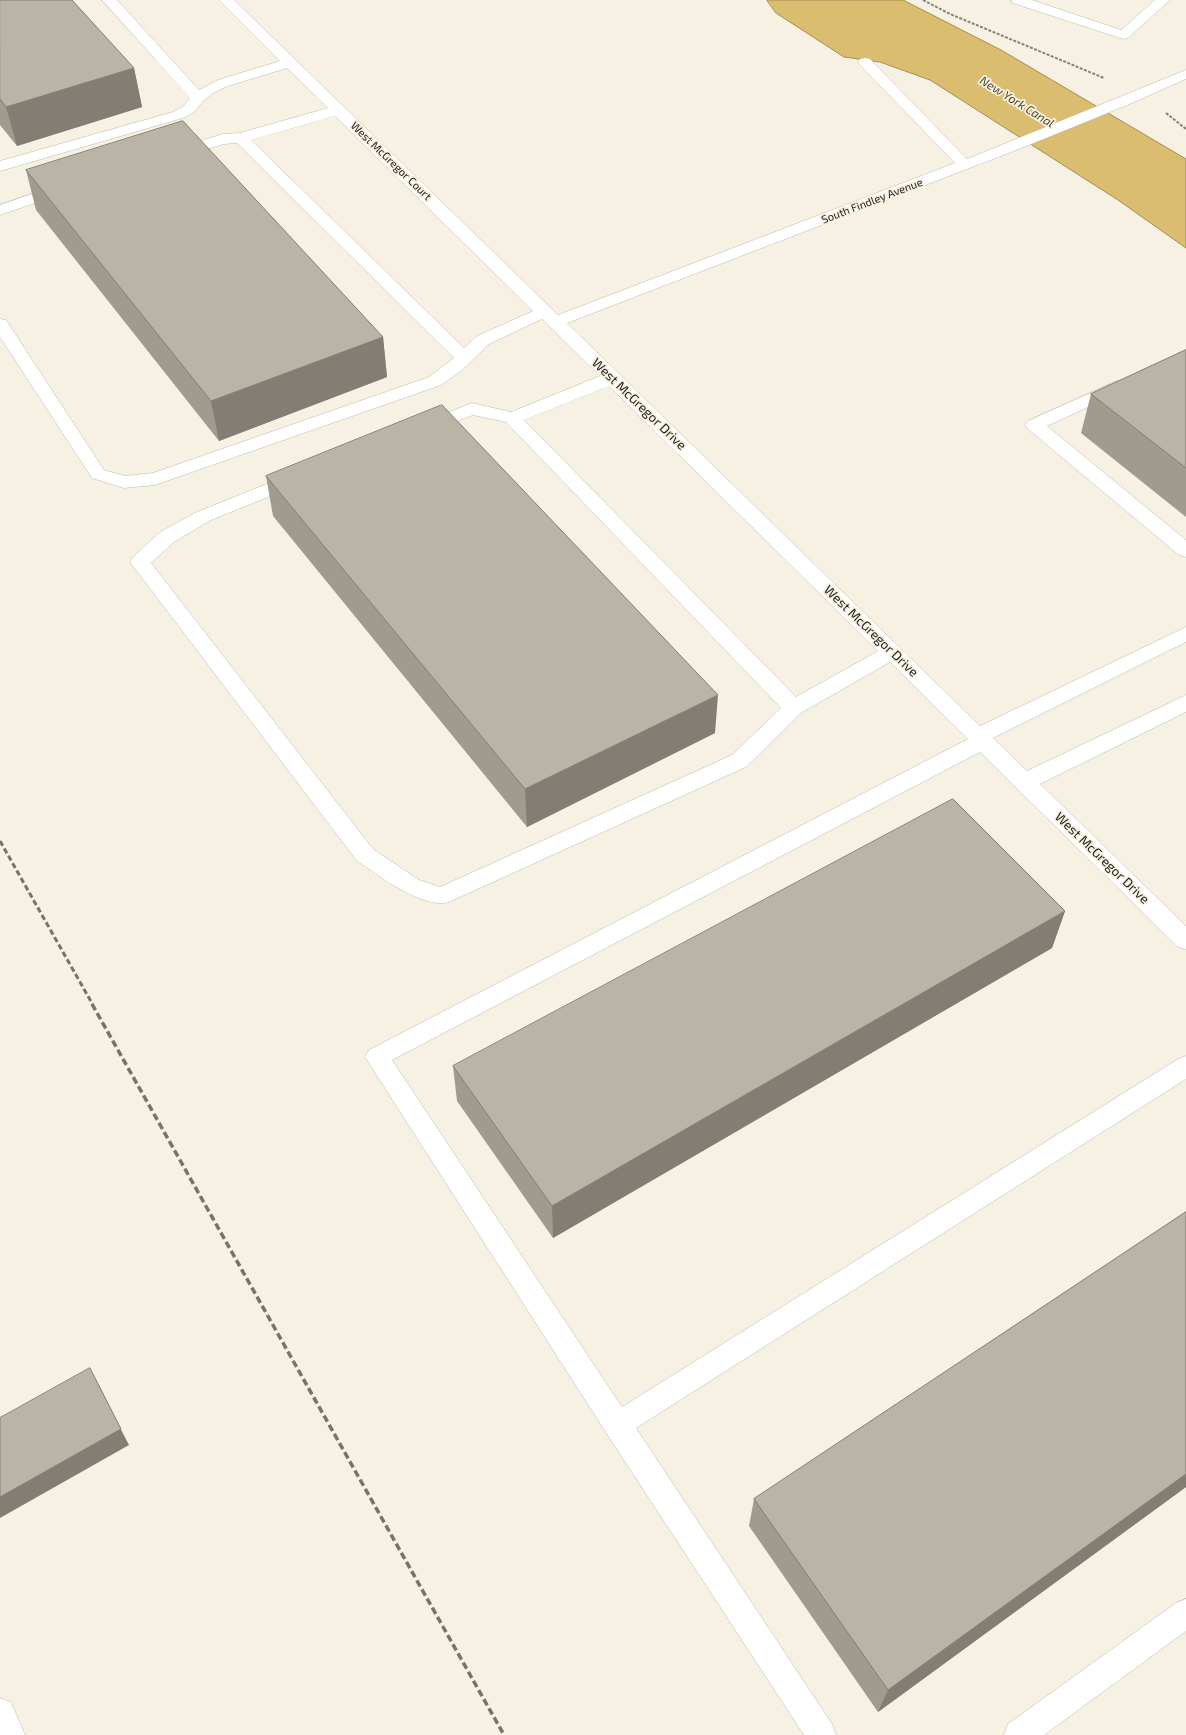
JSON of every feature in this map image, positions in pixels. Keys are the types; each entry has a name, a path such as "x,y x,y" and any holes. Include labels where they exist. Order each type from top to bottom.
{"street":[{"path":"109,0 198,98"},
{"name":"West McGregor Court","path":"226,0 550,317"},
{"path":"1018,0 1123,35 1163,0"},
{"path":"865,62 965,165"},
{"path":"0,166 178,115 189,109 198,98 208,90 223,83 290,63"},
{"name":"South Findley Avenue","path":"0,324 98,474 124,482 155,479 435,381 455,367 483,340 550,317 965,165 1137,96 1186,74"},
{"path":"162,158 223,139 241,138 338,110"},
{"path":"241,138 464,358"},
{"path":"0,210 78,184"},
{"name":"West McGregor Drive","path":"550,317 1186,940"},
{"path":"512,418 612,378"},
{"path":"1135,379 1034,425 1186,550"},
{"path":"407,435 472,409 512,418 794,708"},
{"path":"313,473 204,516 167,537 140,562 365,855 411,886 442,896 739,761 794,708 892,652"},
{"path":"820,1735 377,1057 980,738 1186,634"},
{"path":"1025,782 1186,703"},
{"path":"617,1425 1186,1066"},
{"path":"1019,1735 1186,1613"},
{"path":"0,1713 10,1735"}],"path":[{"path":"923,0 950,14 1117,84 1158,108 1186,129"}],"water":[{"name":"New York Canal","path":"767,0 903,0 1001,50 1186,159 1186,248 1118,200 930,80 880,62 844,57 776,13"}],"building":[{"path":"0,0 72,0 134,68 6,107 0,99"},
{"path":"183,121 383,337 211,401 26,170"},
{"path":"1186,350 1186,468 1091,394"},
{"path":"442,405 718,695 525,789 266,476"},
{"path":"953,799 1065,911 552,1206 453,1066"},
{"path":"1186,1212 1186,1474 888,1690 754,1499"},
{"path":"90,1368 121,1429 0,1497 0,1418"}],"railway":[{"path":"0,841 93,1005"},
{"path":"92,1004 504,1735"}]}
